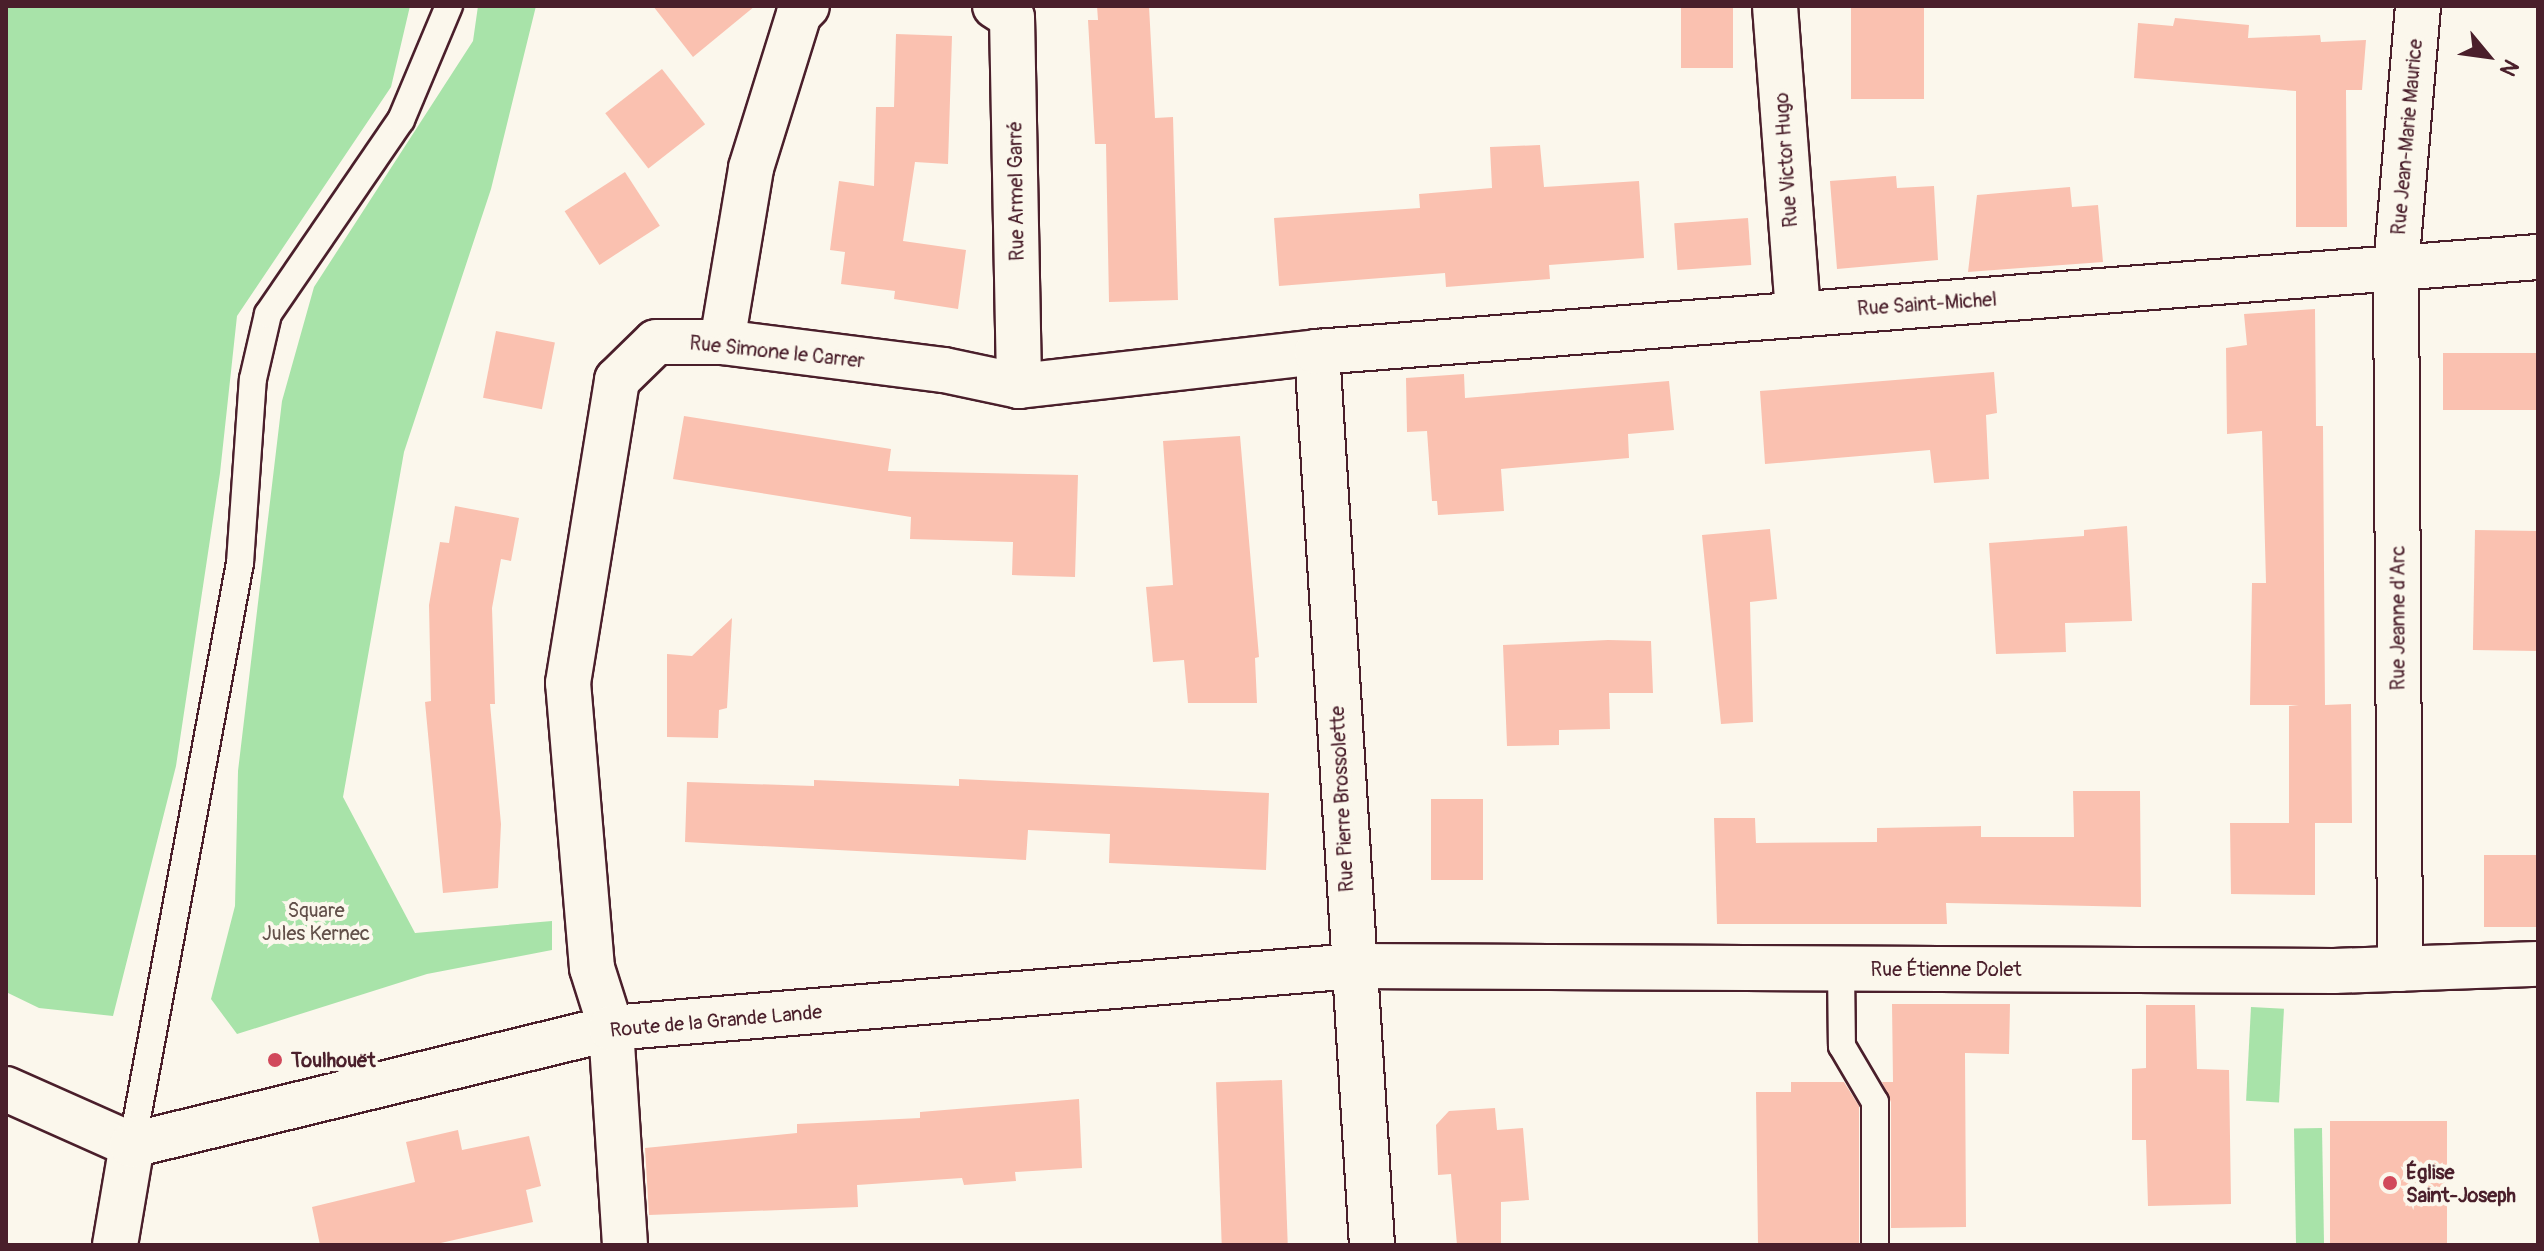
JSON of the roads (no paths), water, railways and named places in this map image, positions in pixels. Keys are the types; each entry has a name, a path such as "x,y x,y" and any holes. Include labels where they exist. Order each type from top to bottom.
{"street":[{"path":"722,342 751,168 799,14 807,6"},
{"name":"Rue Armel Garré","path":"995,6 1012,17 1019,386"},
{"name":"Rue Victor Hugo","path":"1775,6 1798,314"},
{"name":"Rue Jean-Marie Maurice","path":"2396,268 2418,6"},
{"name":"Rue Saint-Michel","path":"1317,352 2538,257"},
{"name":"Rue Jeanne d'Arc","path":"2396,268 2400,969"},
{"name":"Rue Simone le Carrer","path":"625,1245 611,1028 592,968 568,683 617,380 656,342 722,342 944,370 1019,386 1317,352"},
{"name":"Rue Pierre Brossolette","path":"1317,352 1372,1245"},
{"name":"Rue Étienne Dolet","path":"1354,966 2400,969 2538,964"},
{"name":"Route de la Grande Lande","path":"132,1145 611,1028 1354,966"},
{"path":"6,1089 132,1145 115,1245"}],"lane":[{"path":"132,1145 240,563 253,379 268,314 401,120 449,6"},
{"path":"1841,969 1842,1046 1875,1102 1875,1245"}],"place":[{"name":"Toulhouët","path":"275,1060"},
{"name":"Église Saint-Joseph","path":"2390,1183"}],"park label":[{"name":"Square Jules Kernec","path":"316,922"}]}
